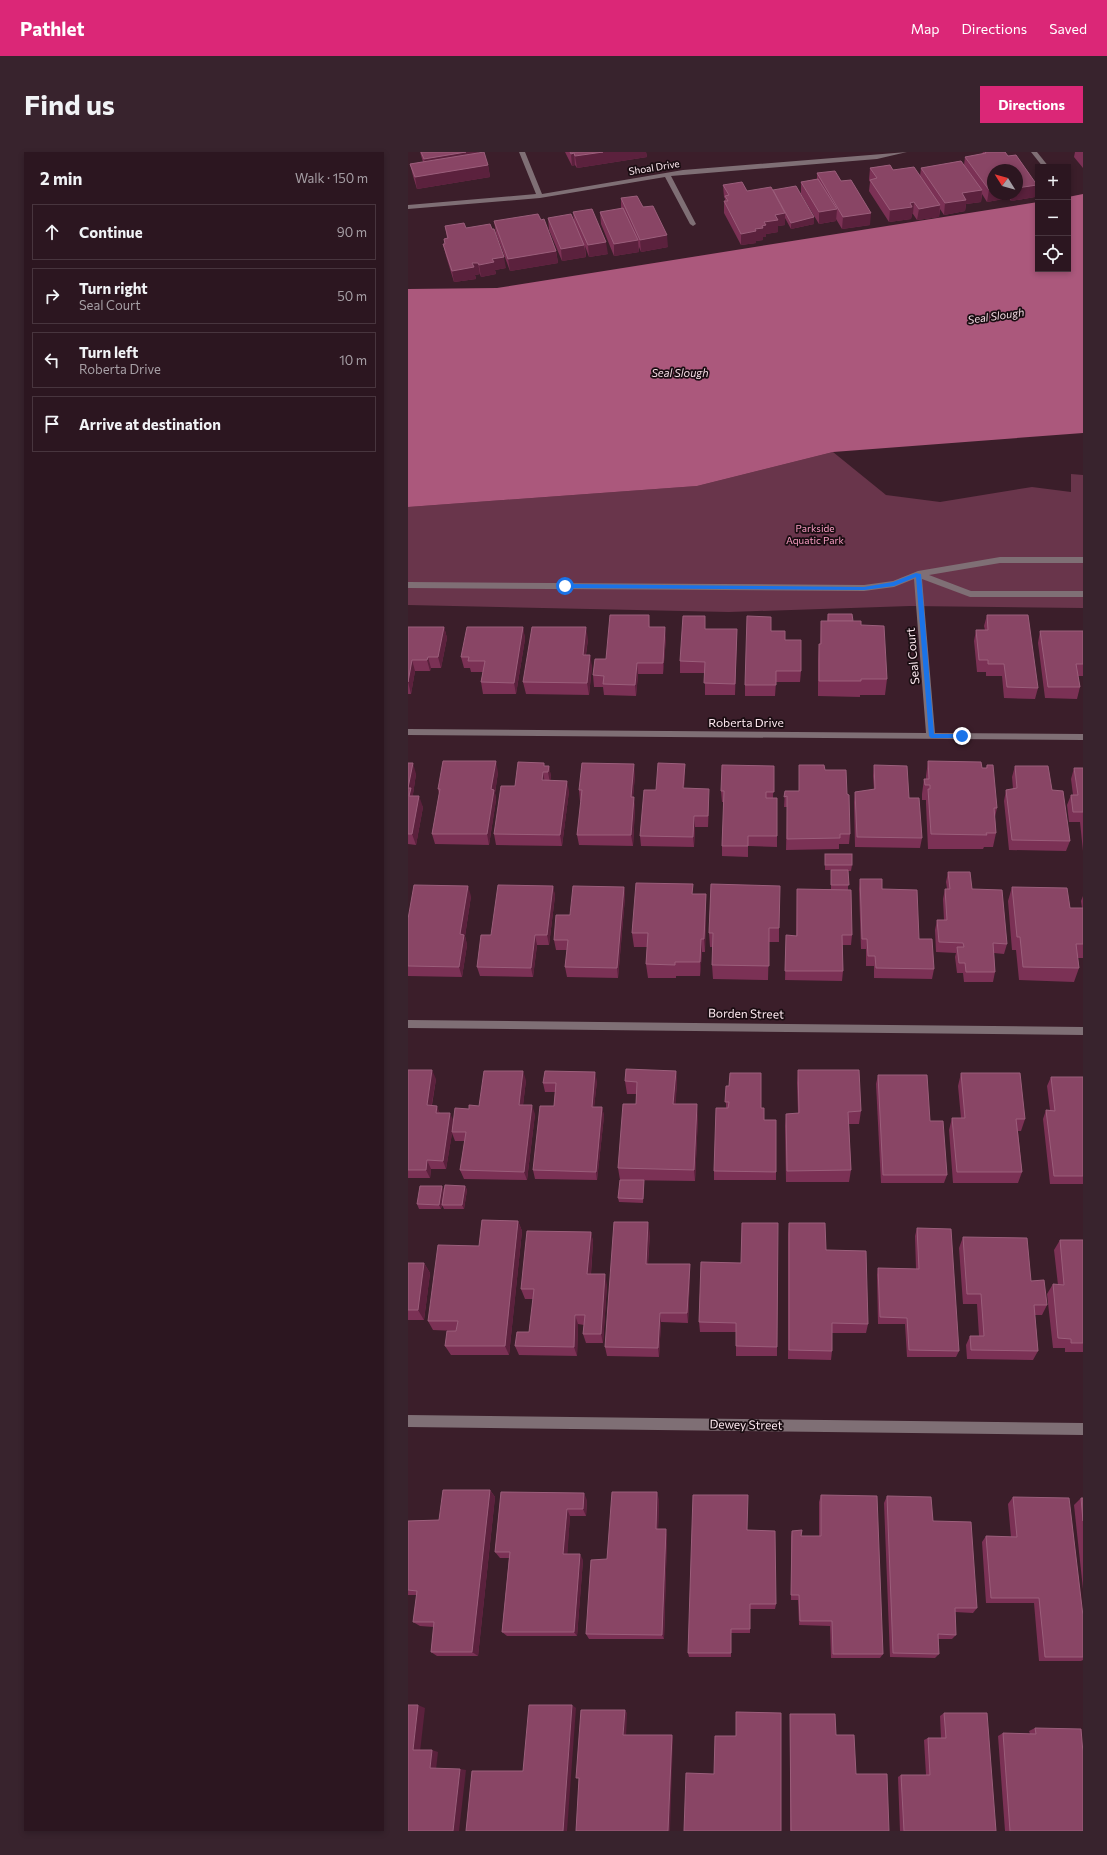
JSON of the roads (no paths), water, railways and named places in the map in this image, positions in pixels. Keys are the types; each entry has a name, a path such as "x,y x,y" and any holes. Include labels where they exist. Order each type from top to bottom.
{"street":[{"path":"522,152 540,196"},
{"name":"Shoal Drive","path":"408,208 540,196 667,175 877,157 904,152"},
{"path":"1034,152 1044,164"},
{"path":"667,175 693,224"},
{"path":"408,585 864,588 894,584 918,574 1000,560 1083,560"},
{"path":"918,574 970,594 1083,594"},
{"name":"Seal Court","path":"918,574 931,736"},
{"name":"Roberta Drive","path":"408,732 1083,737"},
{"name":"Borden Street","path":"408,1024 1083,1031"},
{"name":"Dewey Street","path":"408,1421 1083,1429"}],"water":[{"name":"Seal Slough","path":"1083,194 1083,433 833,452 697,486 408,507 408,289 497,288 1035,202 1035,272 1071,272 1071,196"}],"park label":[{"name":"Parkside Aquatic Park","path":"815,534"}]}
